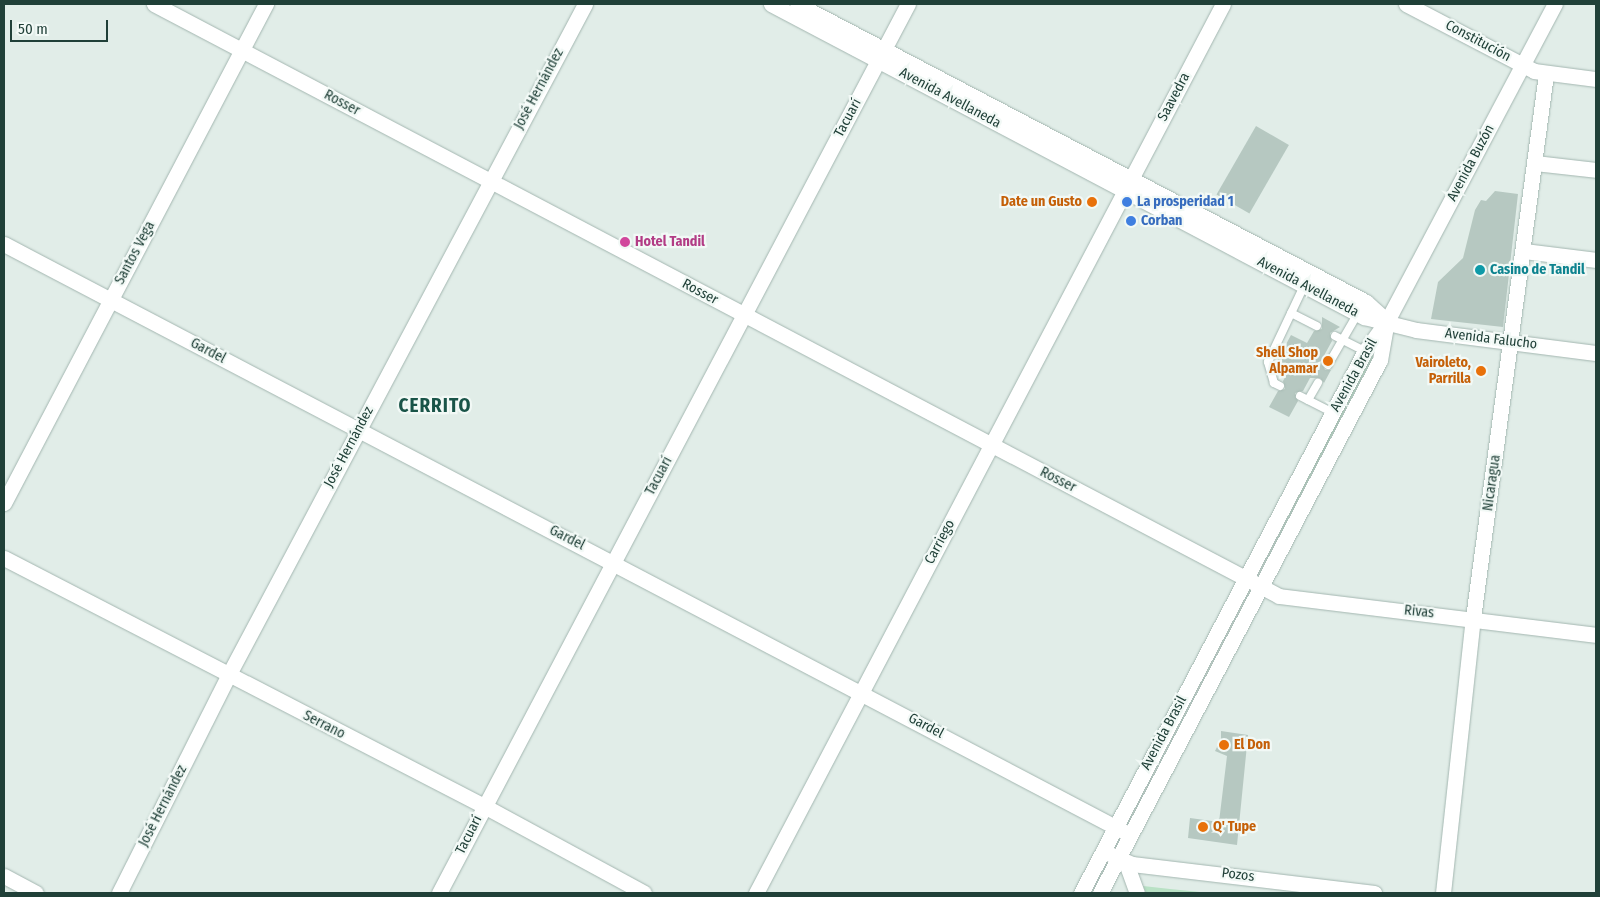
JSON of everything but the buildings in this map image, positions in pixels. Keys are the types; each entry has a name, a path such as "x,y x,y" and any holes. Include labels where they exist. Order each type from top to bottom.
{"street":[{"name":"Rosser","path":"154,4 1247,578"},
{"name":"Santos Vega","path":"4,503 266,4"},
{"name":"José Hernández","path":"119,893 228,676 489,180 585,4"},
{"name":"Avenida Avellaneda","path":"771,4 881,55 1128,185 1366,302 1387,321"},
{"name":"Avenida Avellaneda","path":"797,4 881,55"},
{"name":"Tacuarí","path":"439,893 908,4"},
{"name":"Saavedra","path":"1128,185 1223,4"},
{"name":"Constitución","path":"1406,4 1523,65 1546,74 1596,79"},
{"name":"Avenida Buzón","path":"1387,321 1554,4"},
{"name":"Nicaragua","path":"1443,893 1473,618 1512,342 1546,74"},
{"path":"1535,163 1596,170"},
{"name":"Avenida Avellaneda","path":"1128,185 1304,286 1358,313 1387,321"},
{"name":"Carriego","path":"756,893 1128,185"},
{"name":"Gardel","path":"4,244 1130,834"},
{"path":"1524,251 1596,260"},
{"name":"Avenida Falucho","path":"1387,321 1416,330 1596,353"},
{"name":"Avenida Brasil","path":"1081,893 1365,352 1387,321"},
{"name":"Avenida Brasil","path":"1100,893 1122,861 1130,834 1380,360 1387,321"},
{"name":"Serrano","path":"4,558 228,676 484,806 644,893"},
{"name":"Rivas","path":"1247,578 1284,598 1473,618 1596,635"},
{"name":"Pozos","path":"1103,851 1122,861 1374,893"},
{"path":"1122,861 1137,893"},
{"path":"4,876 36,893"}],"lane":[{"path":"1280,386 1274,383 1268,362 1304,286"},
{"path":"1291,313 1317,326"},
{"path":"1328,365 1338,337 1358,313"},
{"path":"1338,337 1365,352"},
{"path":"1308,400 1318,383"},
{"path":"1300,396 1333,413"}],"green space":[{"path":"1371,354 1374,355 1258,576"},
{"path":"1143,886 1170,889 1210,893 1146,893"}],"place":[{"name":"Date un Gusto","path":"1092,202"},
{"name":"La prosperidad 1","path":"1127,202"},
{"name":"Corban","path":"1131,221"},
{"name":"Hotel Tandil","path":"625,242"},
{"name":"Casino de Tandil","path":"1480,270"},
{"name":"Shell Shop Alpamar","path":"1328,361"},
{"name":"Vairoleto, Parrilla","path":"1481,371"},
{"name":"El Don","path":"1224,745"},
{"name":"Q' Tupe","path":"1203,827"}],"district":[{"name":"CERRITO","path":"435,406"}]}
